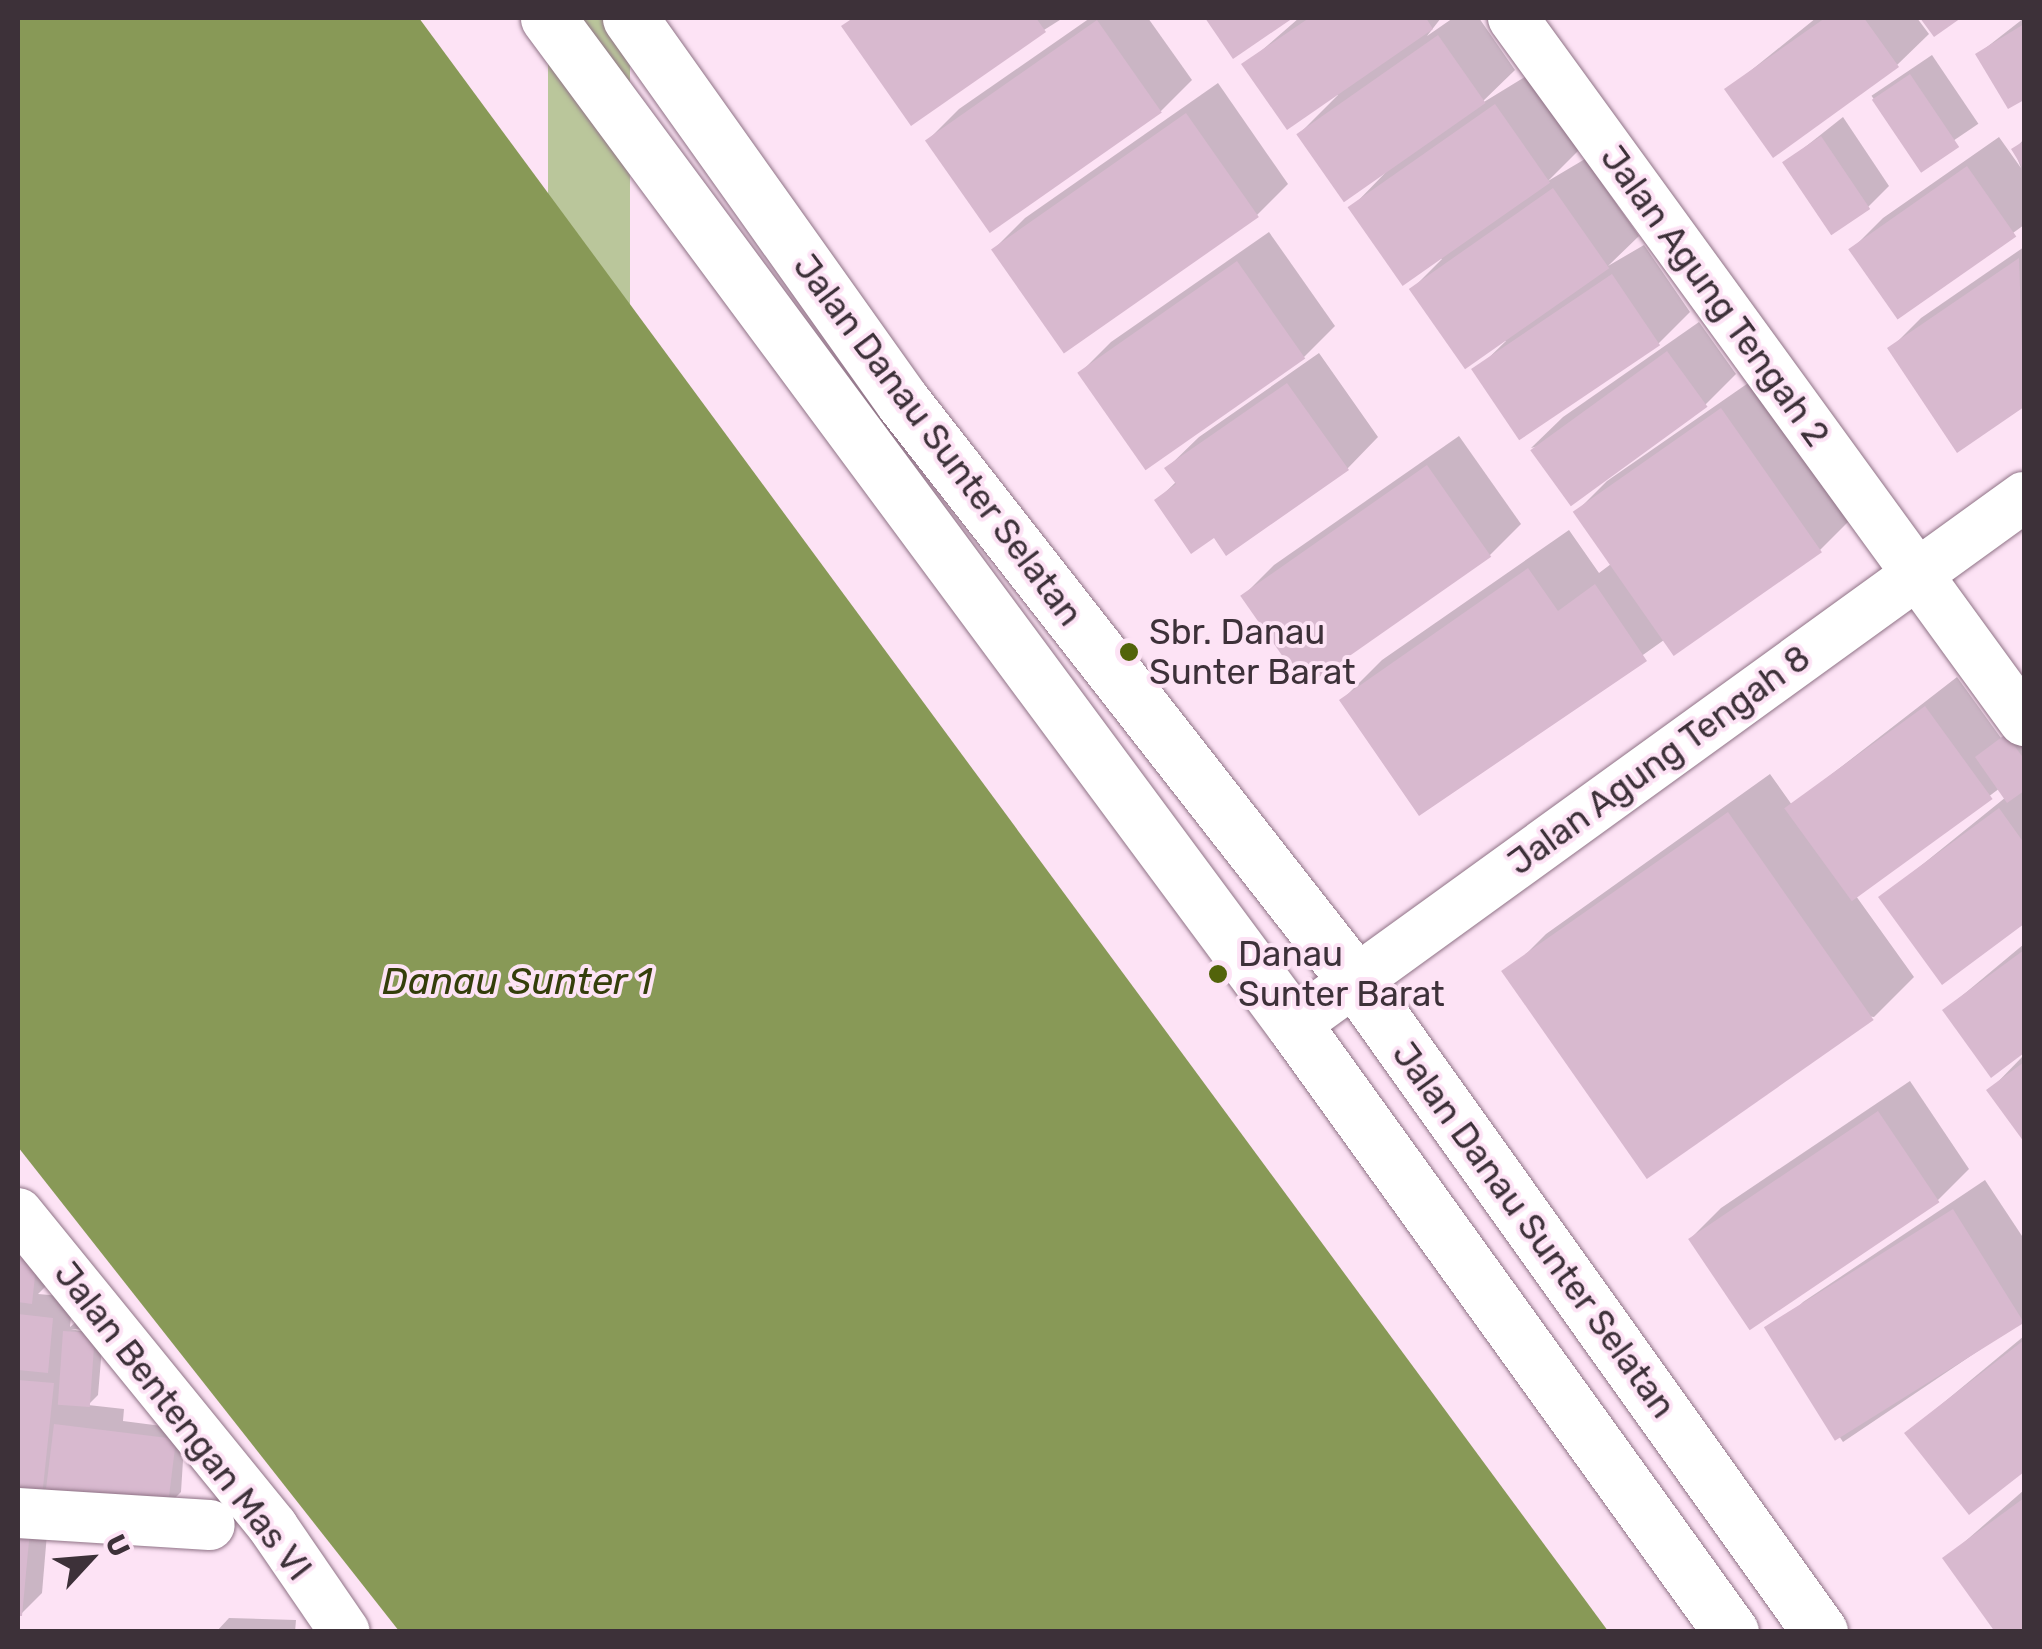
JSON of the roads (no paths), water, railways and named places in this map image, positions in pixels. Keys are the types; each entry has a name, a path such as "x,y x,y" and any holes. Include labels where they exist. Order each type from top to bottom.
{"street":[{"name":"Jalan Danau Sunter Selatan","path":"548,18 1294,1025 1730,1632"},
{"name":"Jalan Danau Sunter Selatan","path":"630,18 903,402 1355,980 1820,1632"},
{"name":"Jalan Agung Tengah 2","path":"1513,18 2024,721"},
{"name":"Jalan Agung Tengah 8","path":"1294,1025 2024,497"},
{"name":"Jalan Bentengan Mas VI","path":"18,1212 273,1528 345,1632"},
{"path":"18,1513 210,1524"}],"water":[{"name":"Danau Sunter 1","path":"18,18 419,18 1608,1631 399,1631 18,1147"}],"place":[{"name":"Sbr. Danau Sunter Barat","path":"1129,652"},
{"name":"Danau Sunter Barat","path":"1218,974"}]}
